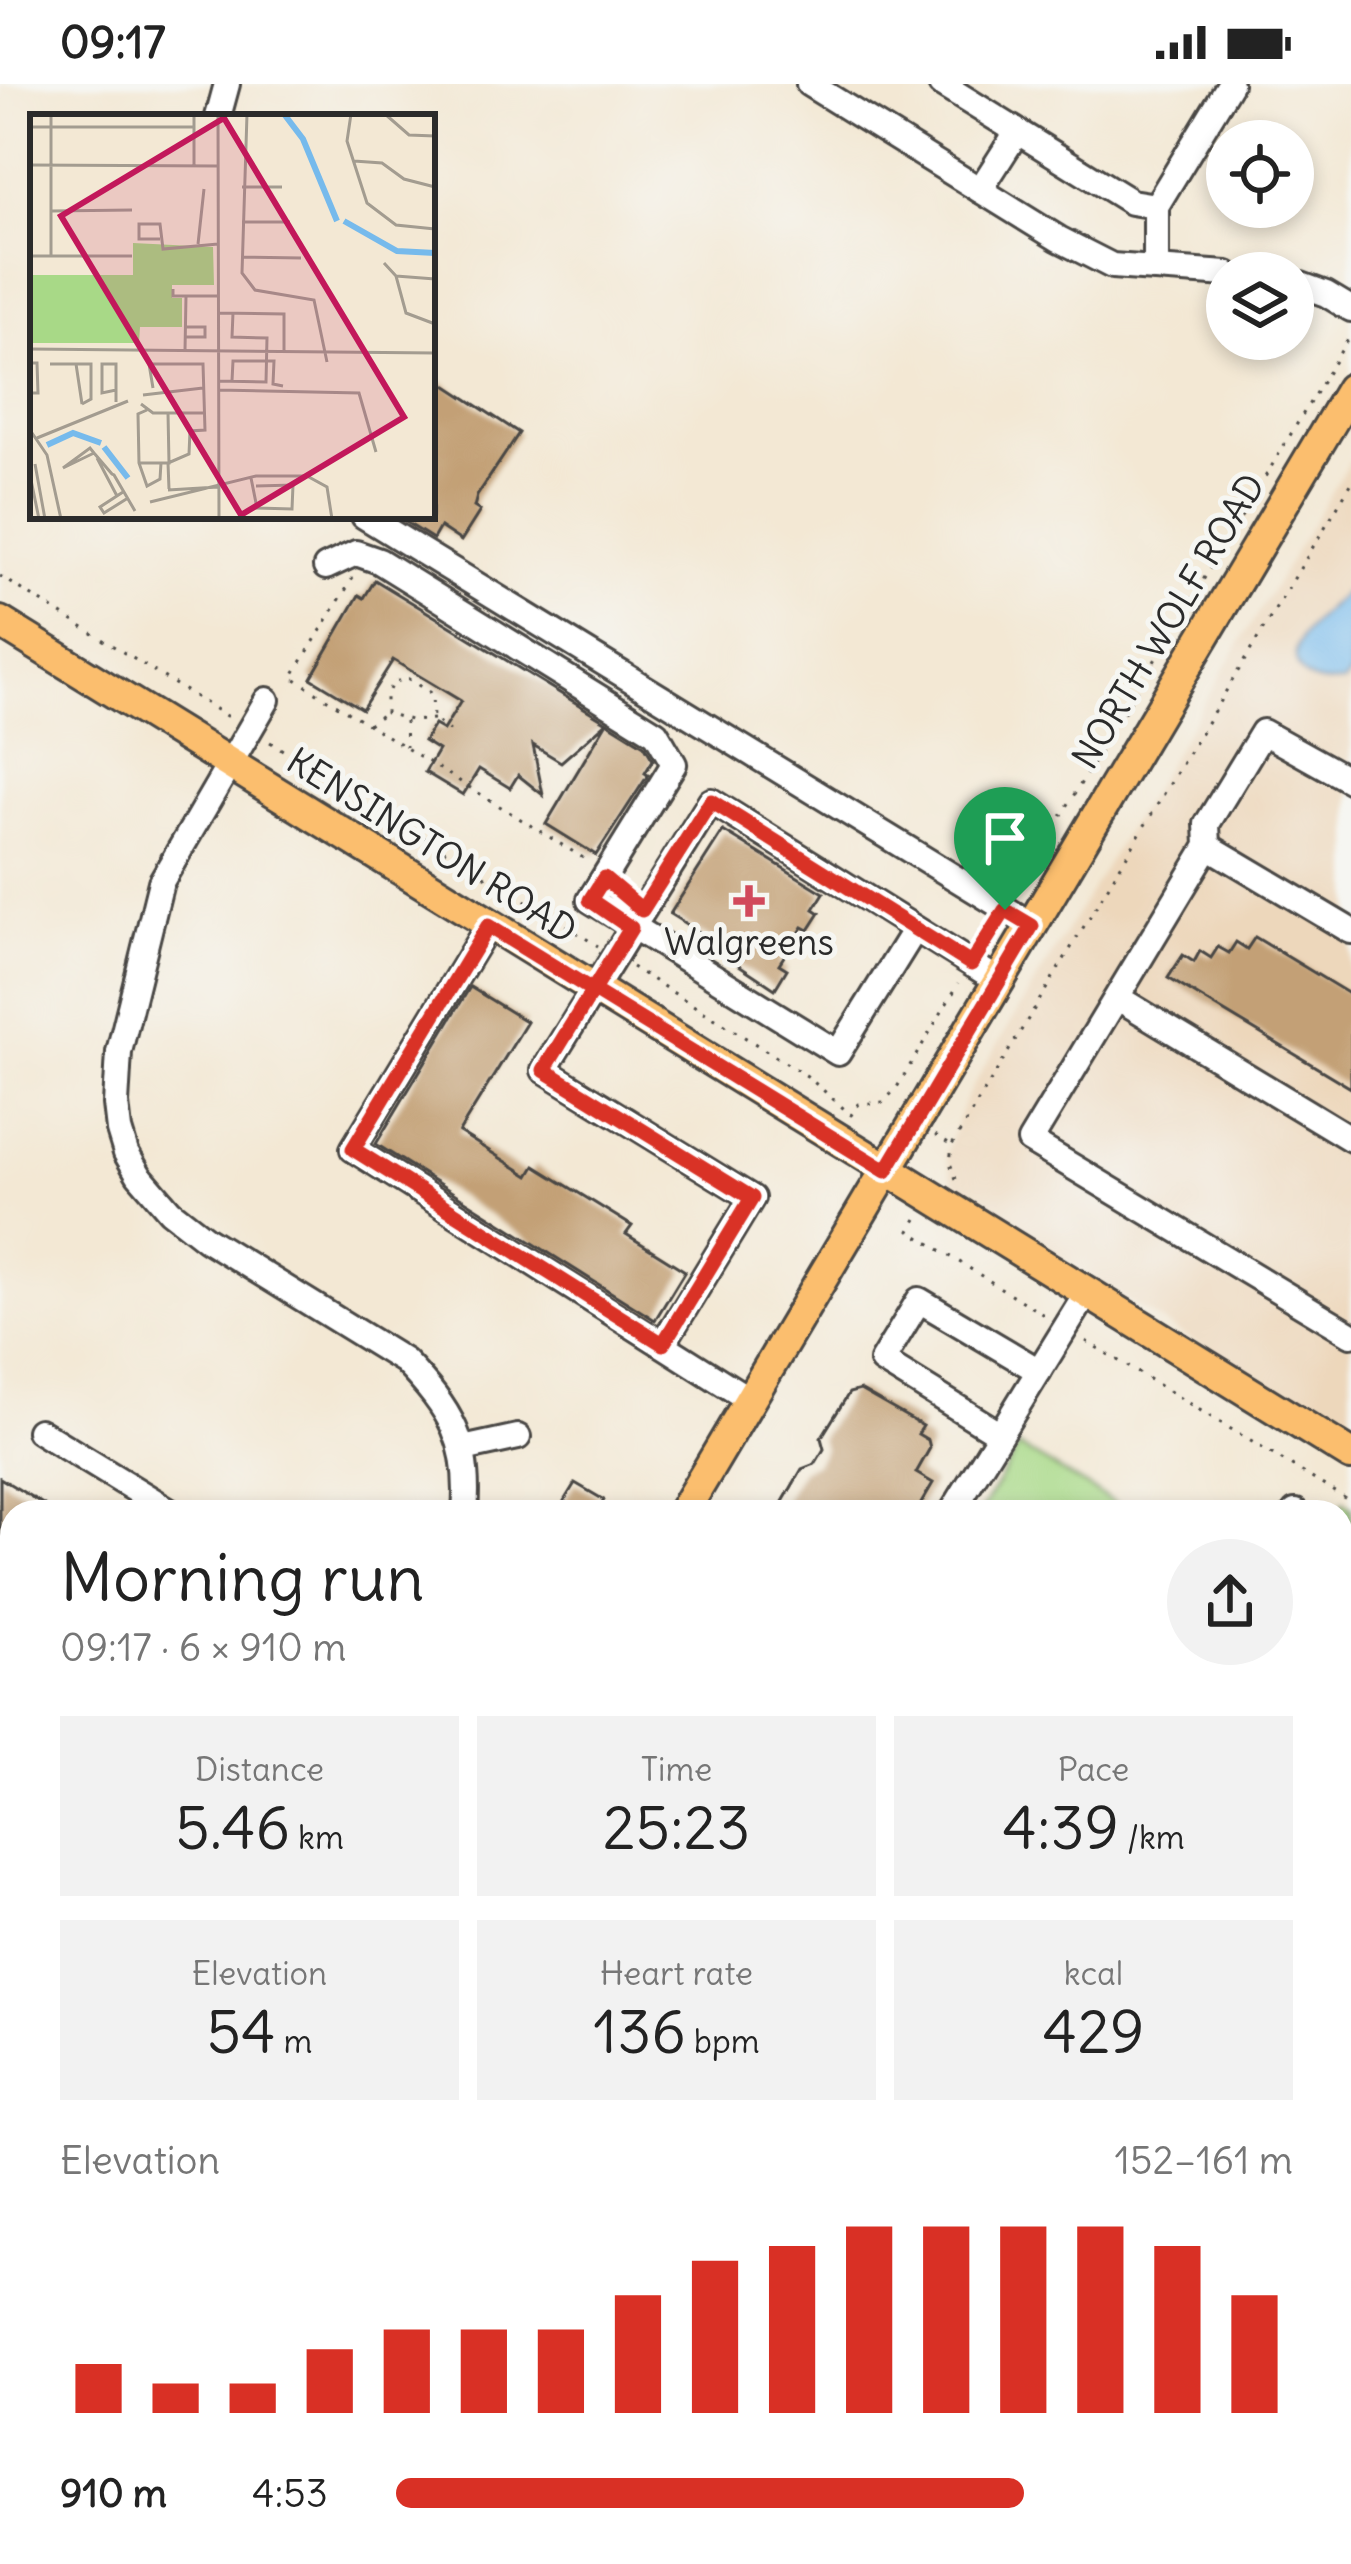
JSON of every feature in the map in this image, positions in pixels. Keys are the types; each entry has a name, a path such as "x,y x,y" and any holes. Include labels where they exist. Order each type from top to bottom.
{"main road":[{"name":"NORTH WOLF ROAD","path":"696,1500 750,1400 1351,388"},
{"name":"KENSINGTON ROAD","path":"0,622 1351,1455"}],"street":[{"path":"219,114 227,84"},
{"path":"808,84 1112,266 1206,273"},
{"path":"941,84 1131,202 1156,206"},
{"path":"1156,269 1156,206 1230,84"},
{"path":"980,190 1017,132"},
{"path":"1314,290 1351,309"},
{"path":"369,519 1032,926"},
{"path":"326,568 356,554 367,557 656,733 674,764 590,900 631,928 838,1053 915,929"},
{"path":"267,700 172,858 152,912 119,1052 115,1159 189,1227 404,1361 442,1402 463,1449 465,1500"},
{"path":"1351,781 1263,732 1207,824 1208,846 1030,1142 1351,1334"},
{"path":"663,1344 752,1198 544,1070 711,801 999,981"},
{"path":"704,812 857,908"},
{"path":"1208,846 1351,931"},
{"path":"488,926 353,1149 750,1400"},
{"path":"1118,998 1351,1138"},
{"path":"959,1500 1087,1293"},
{"path":"1000,1434 882,1361 890,1347 920,1300 1039,1371"},
{"path":"39,1431 152,1500"},
{"path":"463,1449 518,1438"}],"path":[{"path":"0,576 806,1076 851,1115 860,1104 883,1102 890,1096 1351,334"},
{"path":"956,1179 950,1162 952,1145 1351,484"},
{"path":"367,557 292,677 592,863 604,878"},
{"path":"386,713 388,688 407,678 432,694 433,719"},
{"path":"368,724 386,713"},
{"path":"386,713 405,720 433,719 449,731"},
{"path":"405,720 406,748"},
{"path":"910,1231 1348,1500"}],"shaded area":[{"path":"1351,459 1351,1438 982,1211 953,1181 945,1155 965,1100 983,1069"}],"green space":[{"path":"1019,1447 1110,1500 987,1500"}],"water":[{"path":"1351,586 1351,674 1343,683 1313,681 1300,670 1297,646"}],"building":[{"path":"435,378 519,433 477,496 474,507 480,511 461,541 440,527 433,539 401,519 435,519"},
{"path":"375,580 607,722 561,762 533,745 543,795 518,775 510,788 479,769 463,795 425,772 438,750 424,741 434,725 443,730 461,701 393,660 362,709 311,678 359,595 364,598"},
{"path":"607,722 644,745 653,760 596,855 546,824"},
{"name":"Walgreens","path":"723,831 824,893 814,909 820,913 809,930 803,927 779,964 787,969 775,989 670,914"},
{"path":"1255,937 1351,995 1351,1088 1168,978 1183,955 1194,962 1200,951 1211,958 1218,947 1229,953 1236,942 1247,949"},
{"path":"470,987 527,1022 459,1132 529,1176 535,1166 632,1226 626,1234 685,1271 655,1320 376,1144"},
{"path":"860,1390 923,1426 918,1434 928,1440 930,1448 916,1473 933,1483 923,1500 784,1500 802,1469 815,1464 824,1449 821,1438 849,1393"},
{"path":"0,1478 36,1500 0,1500"},
{"path":"575,1483 604,1500 565,1500"}],"place":[{"name":"Walgreens","path":"749,901"}],"route":[{"path":"1005,910 971,964 711,801 642,910 604,878 590,900 631,928 592,990 544,1070 752,1198 663,1344 353,1149 488,926 592,990 710,1063 886,1171 1032,926 1005,910"}]}
